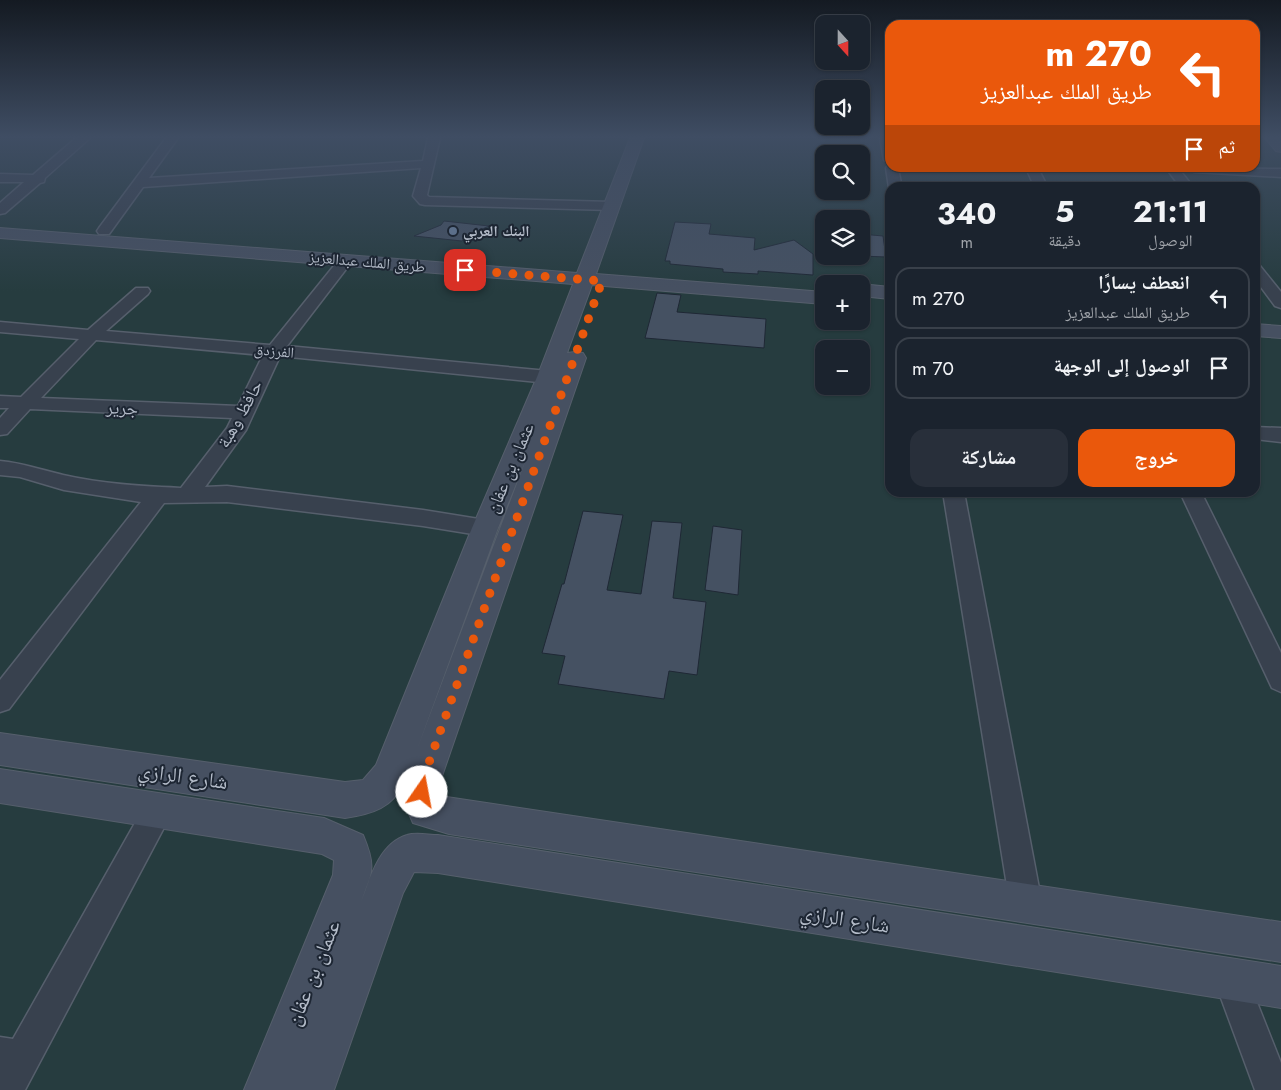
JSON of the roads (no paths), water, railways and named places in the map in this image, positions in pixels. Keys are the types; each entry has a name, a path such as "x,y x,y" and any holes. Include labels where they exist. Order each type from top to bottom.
{"street":[{"path":"0,210 26,189"},
{"path":"104,231 135,189"},
{"path":"422,189 420,196 425,201 612,206"},
{"name":"عثمان بن عفان","path":"424,806 422,782 595,275 612,206 618,189"},
{"name":"عثمان بن عفان","path":"371,795 389,777 485,528 548,377 595,275 631,189"},
{"name":"طريق الملك عبدالعزيز","path":"0,224 411,257 815,297"},
{"name":"طريق الملك عبدالعزيز","path":"0,233 346,260 815,287"},
{"name":"حافظ وهبة","path":"187,496 236,430 274,351 346,260"},
{"path":"1260,276 1281,303"},
{"path":"0,429 92,335 142,291"},
{"path":"870,291 885,292"},
{"path":"870,301 885,302"},
{"path":"1260,321 1281,323"},
{"name":"الفرزدق","path":"0,327 548,377"},
{"path":"1260,330 1281,332"},
{"name":"جرير","path":"0,402 245,412"},
{"path":"1260,433 1281,435"},
{"path":"0,468 20,470 64,484 140,494 187,496 227,494 485,528"},
{"path":"0,700 9,675 103,568 158,495"},
{"path":"954,497 1026,904"},
{"path":"1192,497 1281,680"},
{"name":"شارع الرازي","path":"0,749 345,800 371,795"},
{"name":"شارع الرازي","path":"0,786 324,836 352,852"},
{"path":"396,787 410,790 420,798 424,806 426,825 420,841 405,856 395,862 380,866 365,864 352,852 347,842 348,825 355,810 371,795 381,790 396,787"},
{"path":"424,806 449,816 1281,942"},
{"path":"5,1090 11,1056 158,810"},
{"name":"عثمان بن عفان","path":"267,1090 352,876 352,852"},
{"name":"شارع الرازي","path":"405,856 438,854 1281,988"},
{"name":"عثمان بن عفان","path":"312,1090 387,884 405,856"},
{"path":"1231,980 1273,1090"}],"place":[{"name":"البنك العربي","path":"453,231"}]}
